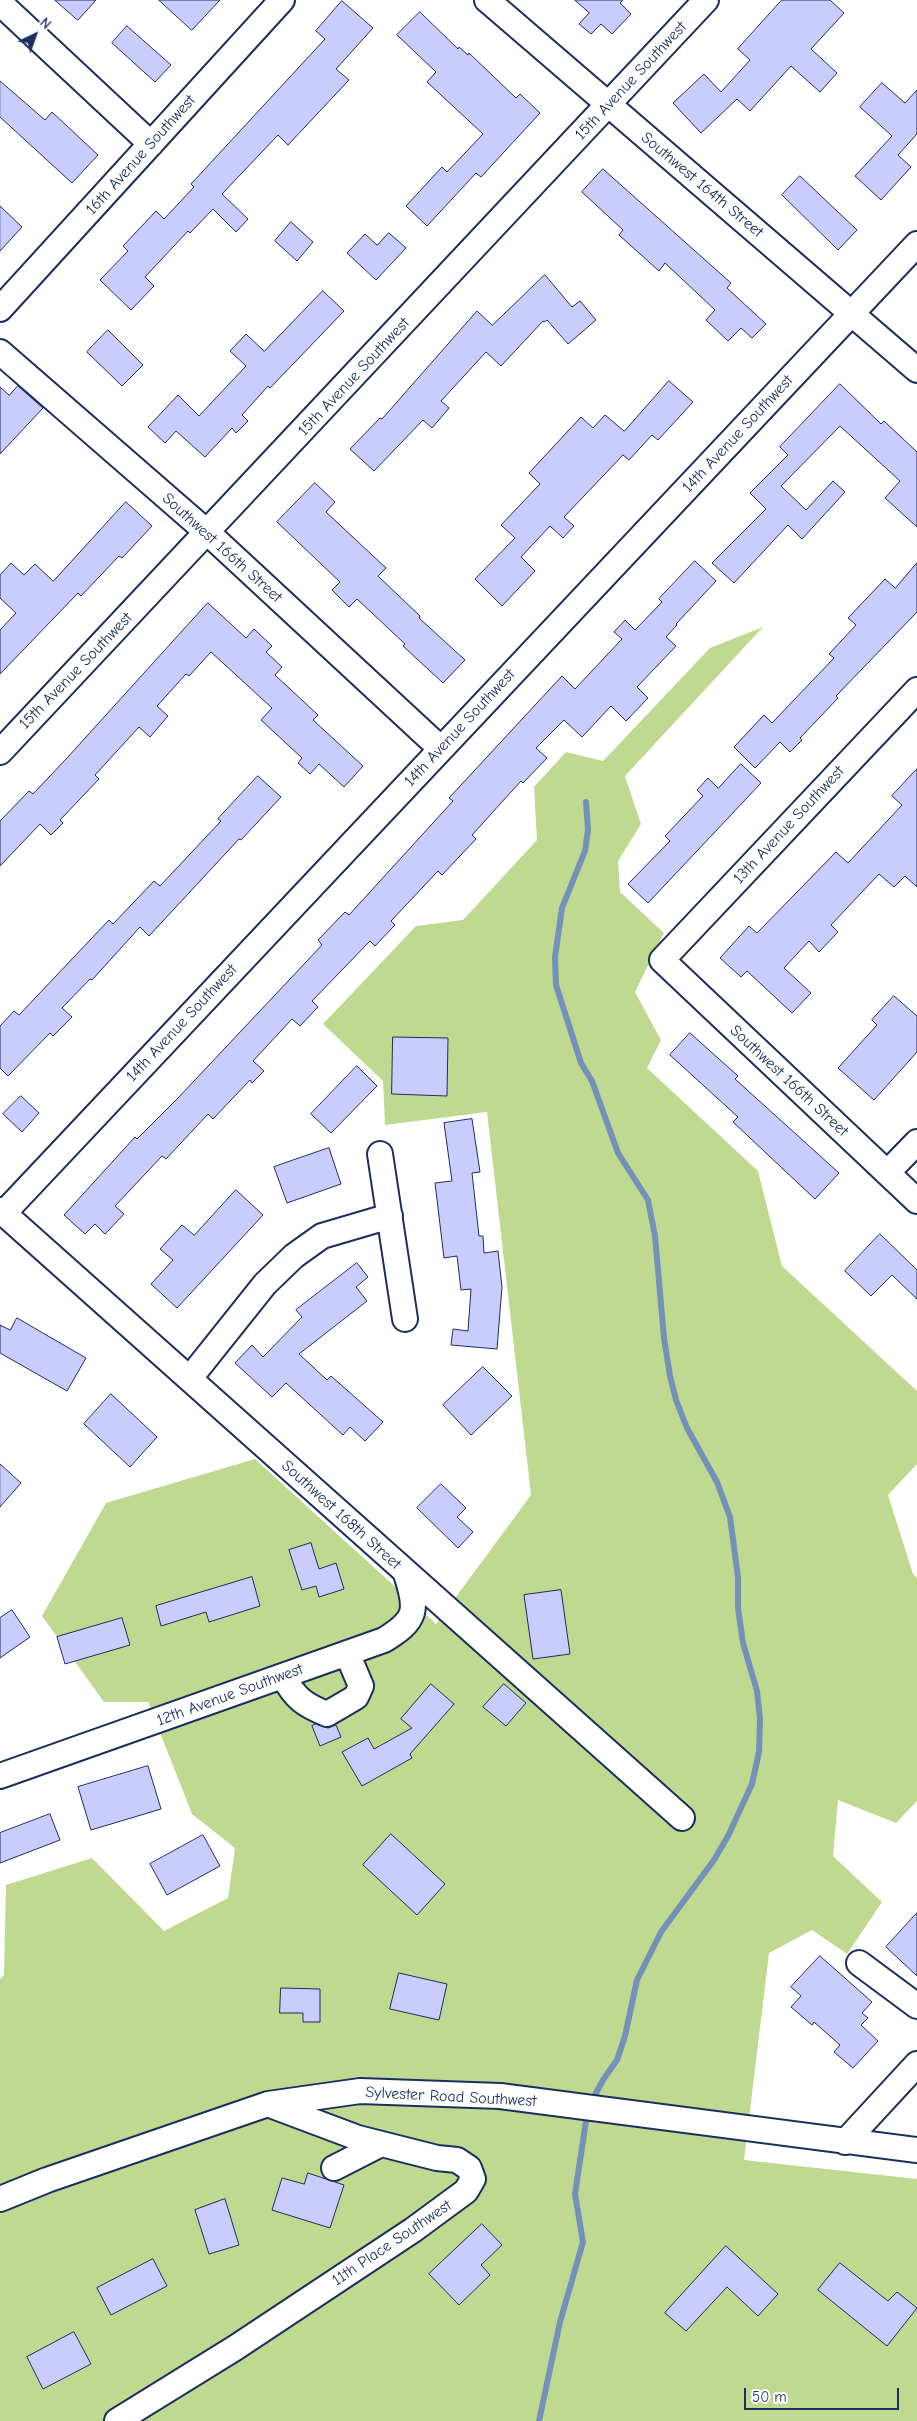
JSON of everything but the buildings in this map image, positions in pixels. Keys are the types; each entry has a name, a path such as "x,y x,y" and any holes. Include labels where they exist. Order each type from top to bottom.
{"street":[{"name":"16th Avenue Southwest","path":"0,309 282,0"},
{"name":"Southwest 164th Street","path":"487,0 917,370"},
{"name":"15th Avenue Southwest","path":"0,752 208,533 706,0"},
{"path":"0,2 151,144"},
{"name":"14th Avenue Southwest","path":"2,1212 917,244"},
{"name":"Southwest 166th Street","path":"0,352 208,533 440,748"},
{"name":"13th Avenue Southwest","path":"662,960 917,690"},
{"name":"Southwest 166th Street","path":"662,960 917,1201"},
{"path":"887,1173 917,1142"},
{"path":"380,1154 405,1319"},
{"name":"Southwest 168th Street","path":"2,1212 682,1818"},
{"path":"190,1378 265,1284 294,1256 322,1236 390,1216"},
{"name":"12th Avenue Southwest","path":"0,1776 384,1640 408,1623 413,1612 414,1598 406,1574"},
{"path":"283,1676 292,1692 307,1706 327,1714 356,1697 361,1686 347,1653"},
{"path":"858,1963 917,2006"},
{"path":"845,2142 917,2064"},
{"name":"Sylvester Road Southwest","path":"0,2199 47,2180 268,2104 360,2091 500,2096 917,2150"},
{"name":"11th Place Southwest","path":"118,2421 235,2348 413,2230 466,2192 472,2179 469,2168 457,2160 437,2158 358,2138 268,2104"},
{"path":"334,2168 381,2144"}],"green space":[{"path":"763,627 625,776 641,824 618,861 620,892 664,933 635,992 661,1040 647,1068 758,1171 782,1266 917,1391 917,1464 888,1495 913,1574 917,1578 917,1801 896,1823 838,1800 833,1856 882,1902 847,1954 812,1930 769,1953 744,2160 917,2179 917,2421 0,2421 0,1979 4,1975 6,1885 92,1858 164,1931 228,1898 235,1848 192,1814 148,1702 104,1702 42,1616 106,1503 255,1459 436,1624 531,1495 487,1112 385,1125 383,1081 323,1024 416,926 463,920 537,840 534,787 566,752 603,761 710,648"}],"waterway":[{"path":"539,2421 560,2322 583,2242 575,2194 588,2108 603,2080 617,2060 625,2036 637,1980 661,1932 714,1860 728,1836 752,1784 759,1752 760,1719 757,1691 743,1643 738,1608 738,1577 730,1517 717,1482 687,1428 676,1400 670,1376 664,1338 655,1236 648,1200 618,1153 592,1081 581,1063 556,985 555,957 562,908 585,851 588,830 586,802"}]}
